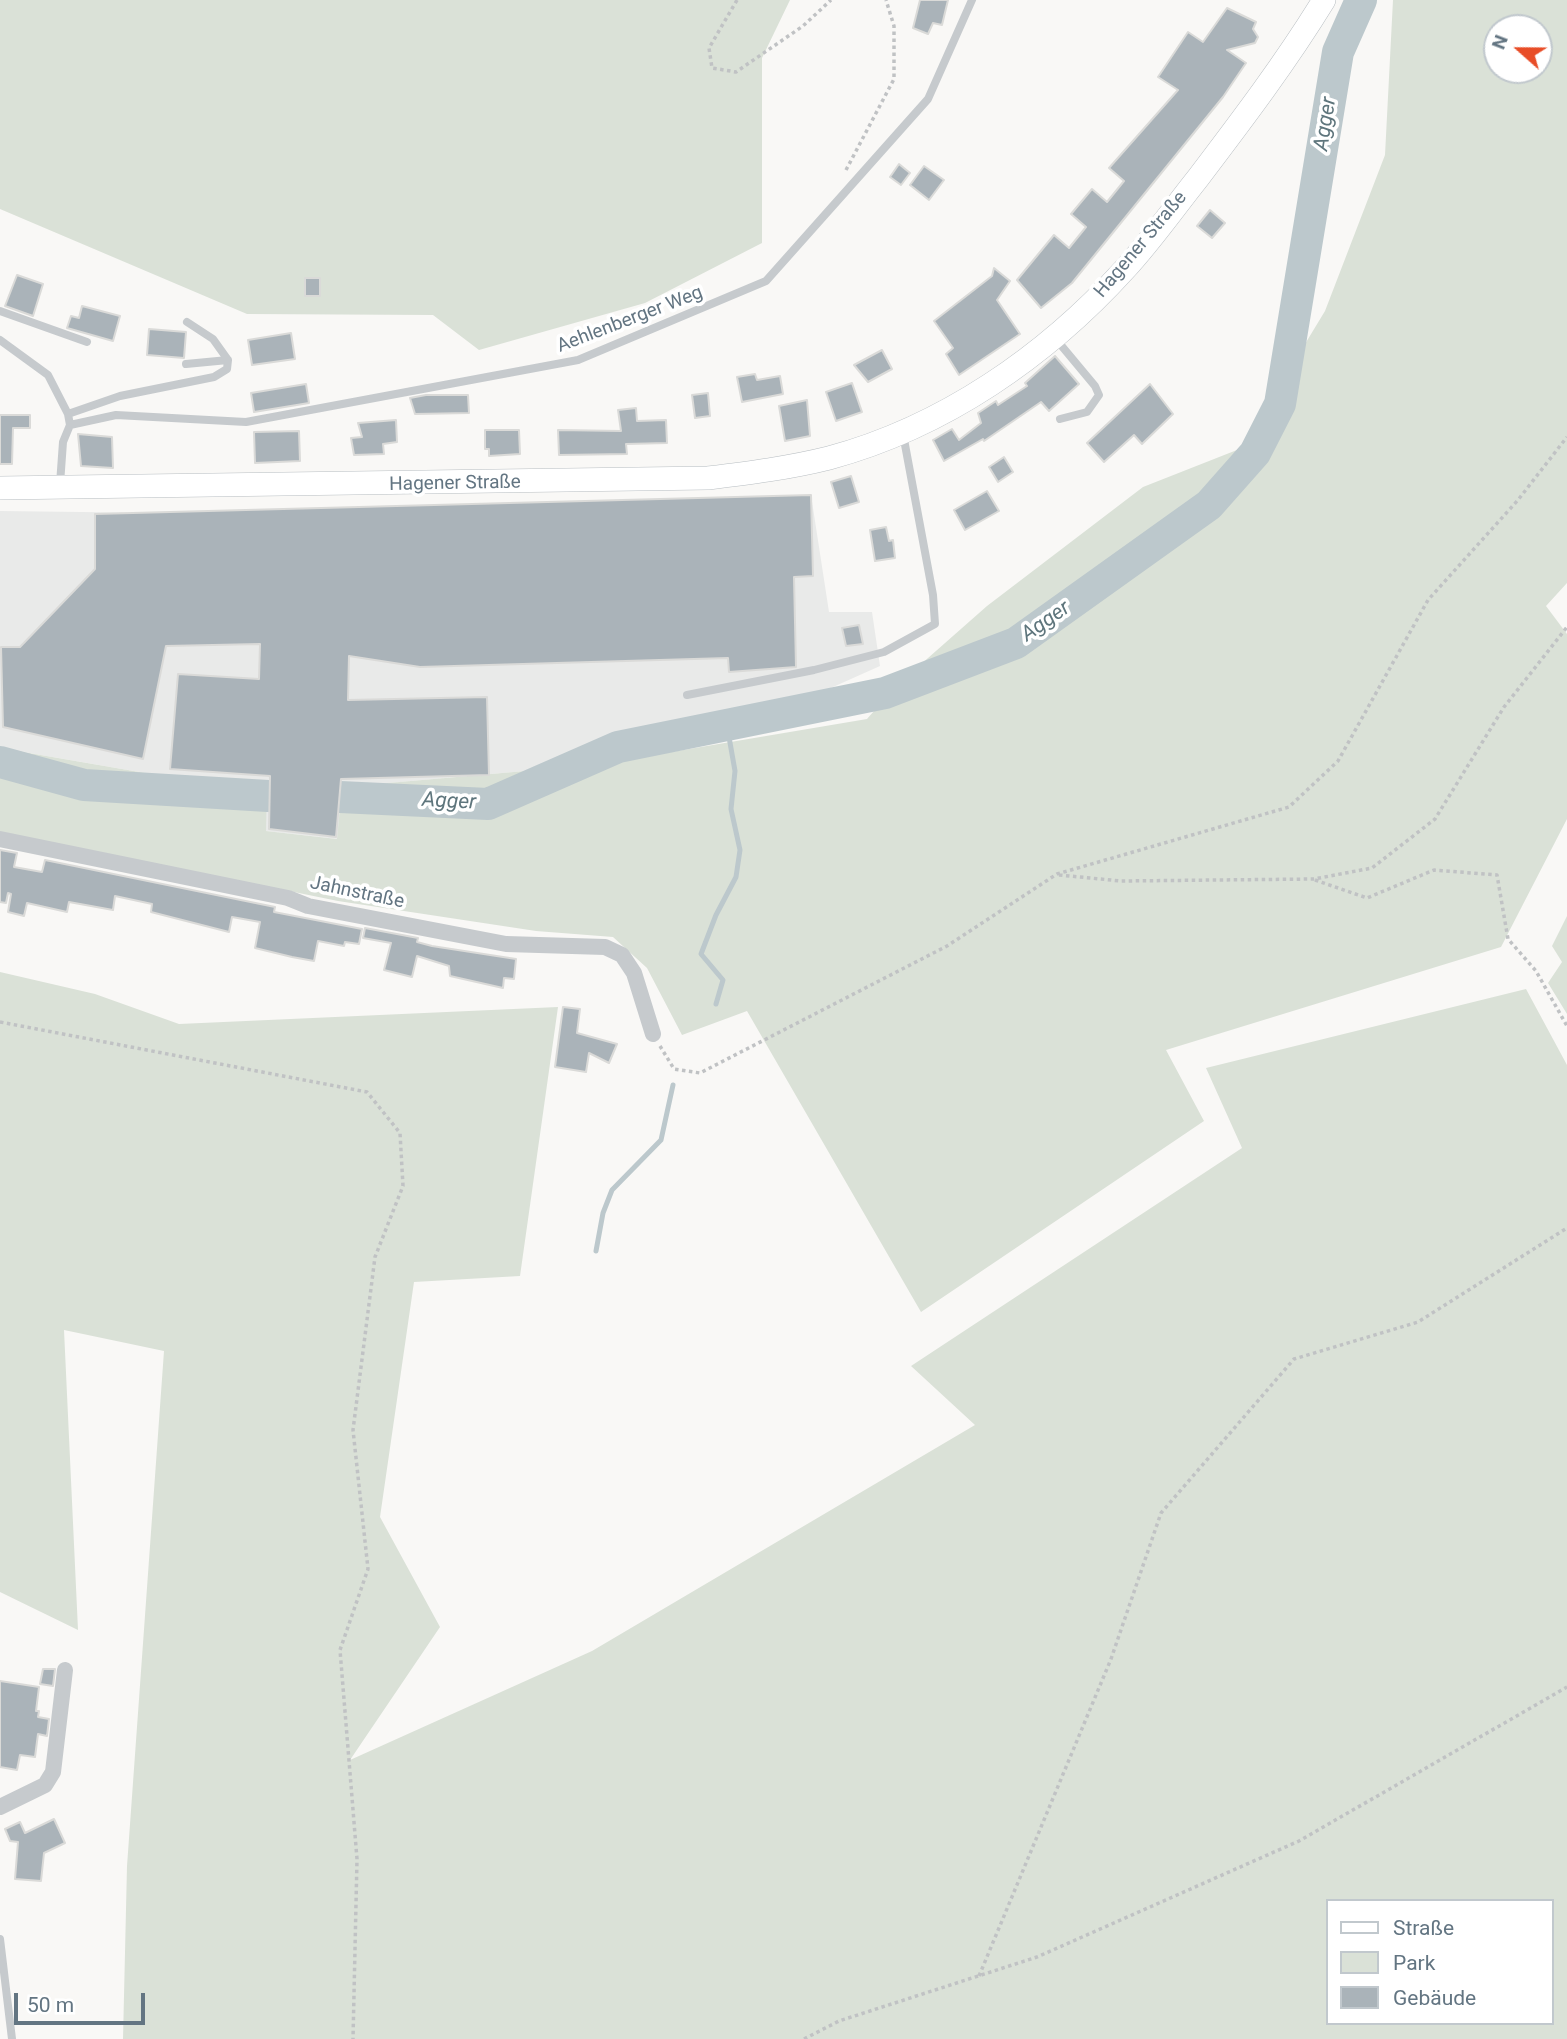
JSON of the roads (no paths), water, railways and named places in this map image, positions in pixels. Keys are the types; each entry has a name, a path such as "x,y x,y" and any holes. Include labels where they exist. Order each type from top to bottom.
{"main road":[{"name":"Hagener Straße","path":"0,488 708,478 774,470 831,457 903,431 981,392 1055,338 1141,257 1255,103 1324,0"}],"street":[{"name":"Jahnstraße","path":"0,839 288,898 308,906 506,944 605,947 622,956 634,973 653,1034"},
{"path":"0,1807 45,1785 53,1772 65,1670"}],"lane":[{"name":"Aehlenberger Weg","path":"70,425 116,415 246,422 578,360 766,281 928,99 972,0"},
{"path":"0,311 87,342"},
{"path":"68,414 120,396 214,377 227,369 228,360 214,340 187,323"},
{"path":"1055,338 1095,386 1099,395 1087,412 1060,419"},
{"path":"0,340 48,375 68,414 70,425 63,442 60,489"},
{"path":"186,364 228,360"},
{"path":"687,695 814,670 884,652 935,624 933,595 903,431"},
{"path":"0,1939 12,2039"}],"waterway":[{"name":"Agger","path":"340,797 488,804 618,747 885,693 1016,643 1209,505 1255,453 1280,404 1338,52 1361,0"},
{"path":"716,1004 723,980 701,954 716,915 736,877 740,850 731,809 735,771 729,737 745,721"},
{"name":"Agger","path":"0,762 84,785 268,796"},
{"path":"596,1251 603,1213 612,1190 661,1140 673,1085"}]}
